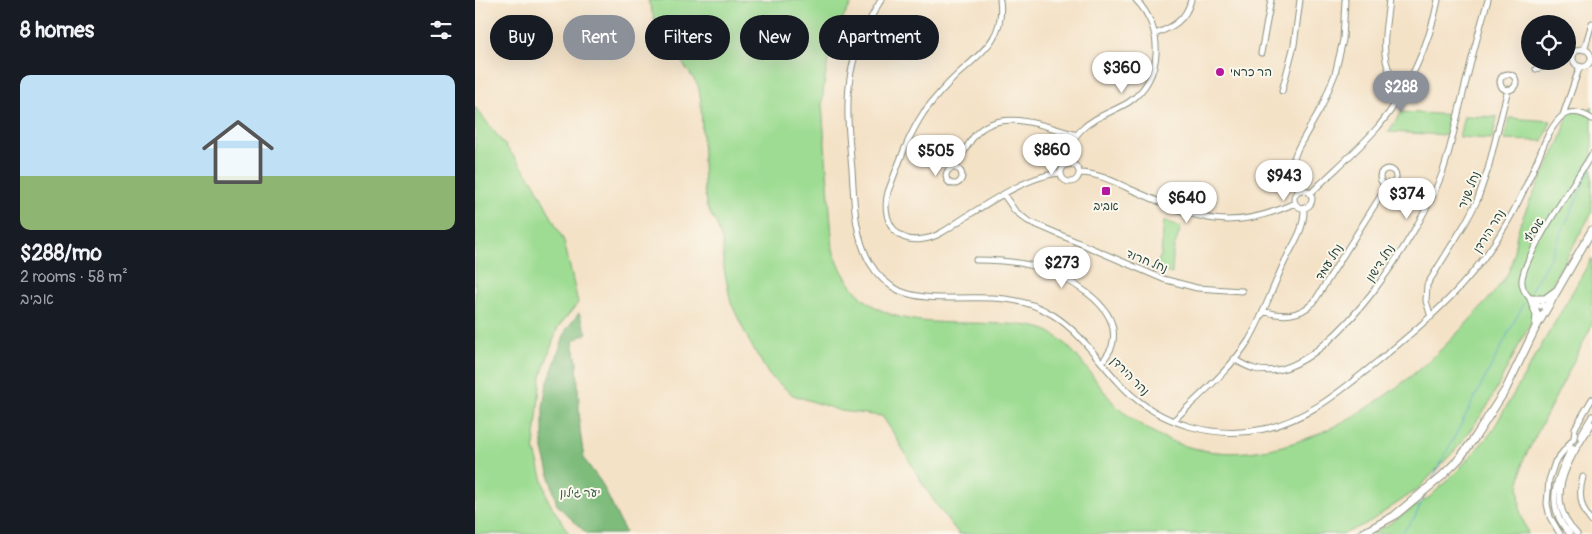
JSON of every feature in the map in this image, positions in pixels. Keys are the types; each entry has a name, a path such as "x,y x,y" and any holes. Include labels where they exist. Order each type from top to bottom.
{"main road":[{"path":"1361,534 1394,516 1441,477 1459,459 1477,436 1494,410 1535,329 1592,230"},
{"path":"1535,329 1537,315 1531,299 1545,299 1559,289"}],"street":[{"name":"נהר הירדן","path":"881,0 869,21 859,46 851,74 848,106 859,234 869,262 884,281 893,288 910,294 928,297 1003,298 1034,305 1047,311 1071,328 1126,390 1144,405 1187,426 1211,431 1236,433 1262,430 1289,422 1316,409 1343,390 1431,317 1469,277 1498,238 1522,193 1552,128 1563,115 1580,66 1587,65 1590,60 1589,52 1584,50"},
{"path":"1000,0 1001,18 999,27 991,42 942,90 917,124 888,192 885,210 887,219 897,233 904,238 923,240 934,237 1004,194 1038,178 1061,173 1065,166 1070,164"},
{"path":"1070,164 1071,148 1077,135 1090,122 1131,100 1142,90 1151,77 1157,48 1155,34 1150,20 1136,0"},
{"path":"1155,34 1179,21 1187,12 1191,0"},
{"path":"1261,53 1271,0"},
{"path":"1282,92 1293,51 1300,0"},
{"path":"1299,191 1293,175 1294,158 1323,106 1335,74 1343,40 1345,0"},
{"path":"1389,0 1385,49 1386,63 1392,76 1404,89"},
{"path":"1309,194 1378,127 1404,89 1425,45 1438,0"},
{"name":"נחל דישון","path":"1234,359 1251,368 1265,370 1278,370 1295,364 1316,350 1342,328 1374,291 1425,209 1441,178 1488,0"},
{"path":"1576,52 1584,50 1592,23"},
{"path":"1576,64 1580,66"},
{"name":"נחל שניר","path":"1431,317 1426,301 1427,285 1470,216 1480,193 1508,90"},
{"path":"1563,115 1572,113 1590,117"},
{"path":"955,168 974,136 984,127 996,121 1018,120 1077,135"},
{"name":"אסיף","path":"1531,299 1526,295 1522,284 1523,271 1527,261 1592,154"},
{"path":"1070,164 1076,167 1079,173"},
{"path":"1061,173 1065,180 1070,181 1076,179 1079,173"},
{"path":"1079,173 1097,175 1185,213 1218,220 1265,215 1295,203"},
{"name":"נחל עמד","path":"1263,310 1277,315 1293,314 1304,310 1314,302 1388,184"},
{"path":"1304,190 1309,194 1311,202 1304,207 1300,207 1295,203 1294,196 1299,191 1304,190"},
{"name":"נחל חרוד","path":"1004,194 1015,211 1028,222 1150,274 1190,286 1241,291"},
{"path":"1173,420 1234,359 1249,339 1283,264 1301,230 1305,217 1304,207"},
{"path":"976,260 1002,261 1039,268 1075,285 1098,302 1108,316 1113,335 1111,348 1102,362"},
{"path":"1531,299 1540,306 1551,303"},
{"path":"1577,534 1565,518 1560,498 1560,489 1576,442 1575,428 1592,399"},
{"path":"1570,534 1560,520 1555,498 1555,486 1558,474 1592,416"},
{"path":"1560,534 1550,517 1547,504 1547,489 1551,470 1555,462 1592,424"},
{"path":"1583,477 1580,500 1582,507 1592,522"}],"green space":[{"path":"648,0 854,0 845,15 819,15 819,60 829,60 822,105 833,250 846,277 862,297 880,310 901,317 948,323 1020,325 1040,328 1051,333 1071,349 1105,393 1132,419 1171,441 1212,451 1252,452 1293,443 1332,427 1370,406 1405,381 1437,353 1482,307 1507,275 1512,264 1519,227 1562,136 1570,107 1587,114 1592,107 1592,212 1534,316 1487,407 1457,448 1418,489 1368,523 1343,534 959,534 927,491 882,416 841,411 793,395 769,375 749,341 731,303 723,264 723,244 717,225 707,208 704,189 701,101 698,85 680,60 730,60 730,15 653,15"},
{"path":"475,107 533,181 564,241 578,303 558,327 541,376 534,447 548,500 569,534 475,534"},
{"path":"1402,112 1453,115 1447,135 1388,132"},
{"path":"1464,116 1497,117 1492,139 1459,137"},
{"path":"1509,118 1551,121 1543,141 1504,140"},
{"path":"1164,220 1181,227 1173,251 1172,274 1155,269 1161,255"},
{"path":"1592,258 1592,325 1523,461 1519,487 1520,511 1528,534 1371,534 1431,496 1460,468 1491,433"},
{"name":"יער גילון","path":"579,313 587,333 573,341 577,362 580,431 584,459 601,482 625,532 621,534 587,534 557,505 543,449 543,408 546,388 566,330"}],"waterway":[{"path":"1530,292 1550,258 1592,165"},
{"path":"1432,480 1524,303"},
{"path":"1401,534 1415,517 1425,495"}],"place":[{"name":"הר כרמי","path":"1220,72"},
{"name":"אביב","path":"1106,191"}]}
